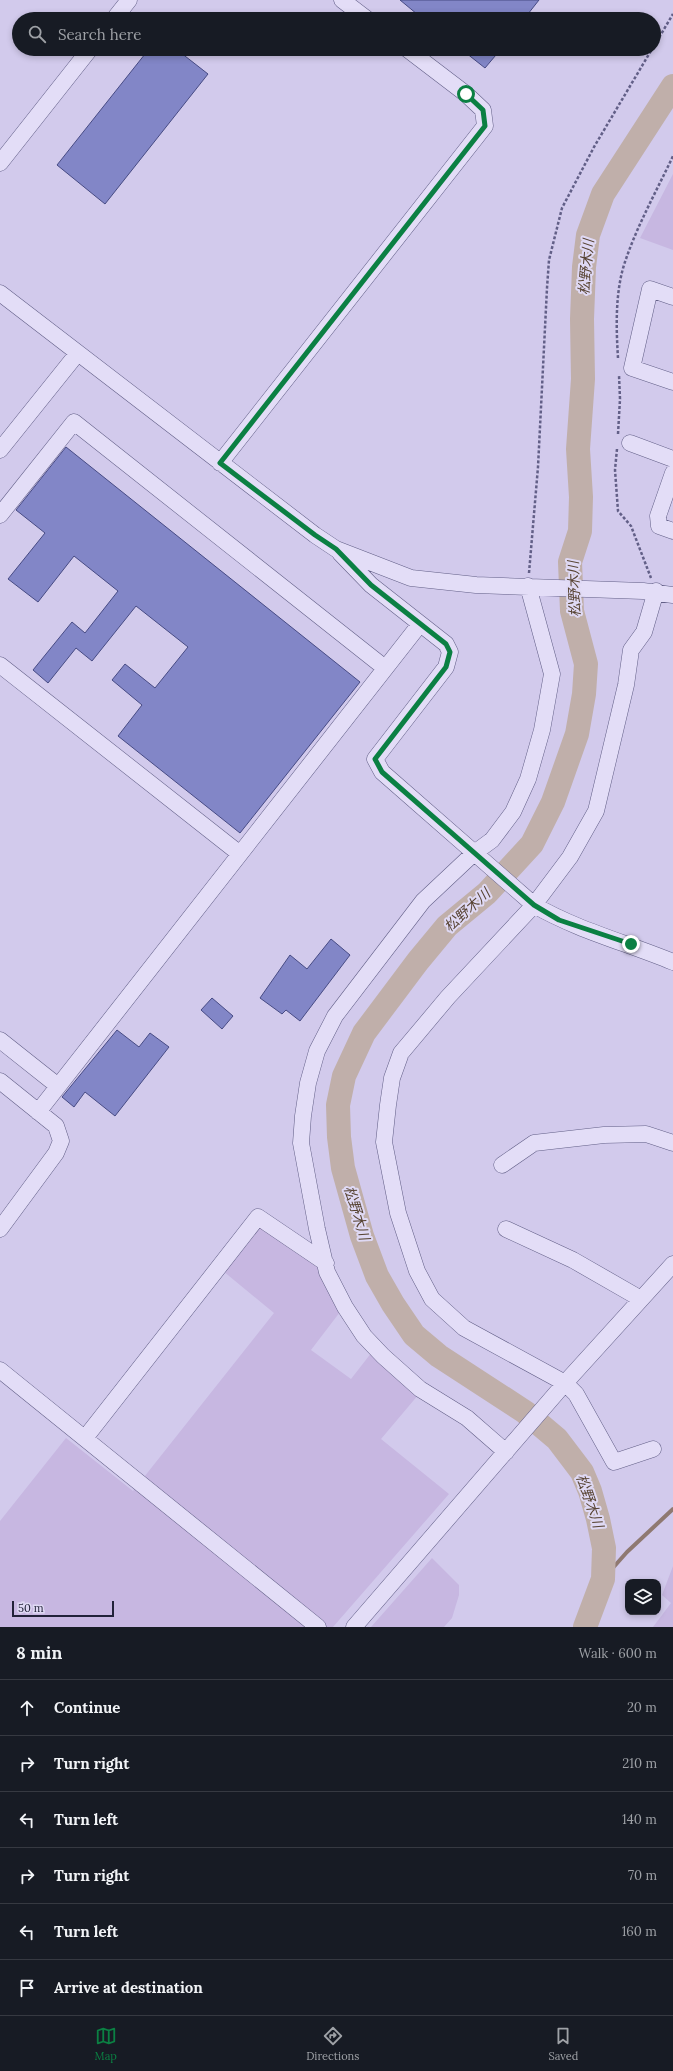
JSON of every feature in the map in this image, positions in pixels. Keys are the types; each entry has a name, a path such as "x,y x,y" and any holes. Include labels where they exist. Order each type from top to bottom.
{"street":[{"path":"120,12 129,0"},
{"path":"342,0 358,12"},
{"path":"0,163 84,56"},
{"path":"220,463 485,126 483,110 466,94 416,56"},
{"path":"673,297 650,289 632,368 673,382"},
{"path":"0,293 220,463 315,535 336,549 371,585 446,644 450,652 446,667 375,759 382,772 473,854 534,905 559,920 631,944 673,962"},
{"path":"0,450 77,354"},
{"path":"0,516 74,422 385,668"},
{"path":"630,443 673,459"},
{"path":"673,473 658,516 659,526 673,531"},
{"path":"336,549 411,578 476,586 531,586 650,591 673,595"},
{"path":"509,1449 467,1418 420,1389 383,1356 364,1336 345,1307 327,1272 317,1229 301,1144 303,1116 308,1083 317,1052 335,1016 423,901 473,854 492,840 513,812 528,779 542,730 552,674 531,586"},
{"path":"650,591 644,632 632,650 626,685 596,811 570,857 534,905 448,997 401,1053 392,1078 384,1142 398,1213 417,1271 432,1299 464,1328 576,1394 614,1462 653,1449"},
{"path":"38,1112 420,624"},
{"path":"0,665 240,854"},
{"path":"0,1040 58,1086"},
{"path":"0,1081 56,1126 60,1141 56,1153 0,1229"},
{"path":"502,1164 534,1143 581,1139 604,1135 646,1134 673,1143"},
{"path":"85,1438 258,1217 326,1264"},
{"path":"506,1229 573,1260 641,1299"},
{"path":"354,1627 563,1386 673,1264"},
{"path":"0,1370 318,1627"}],"path":[{"path":"661,34 673,14"},
{"path":"531,586 546,288 549,260 562,208 594,147 648,56"}],"shaded area":[{"path":"673,174 673,250 640,238"},
{"path":"265,1225 320,1268 340,1312 311,1350 351,1379 372,1352 419,1394 381,1439 449,1494 333,1627 0,1627 0,1521 66,1438 133,1491 274,1313 223,1271 257,1227"},
{"path":"432,1558 459,1585 459,1595 452,1618 444,1627 371,1627"},
{"path":"673,1566 673,1627 653,1627 671,1603 662,1595"}],"building":[{"path":"400,0 539,0 530,12 415,12"},
{"path":"143,56 185,56 208,74 105,204 57,165"},
{"path":"470,56 495,56 485,68"},
{"path":"66,447 360,682 240,833 118,736 142,705 112,680 125,664 155,688 188,647 136,606 92,661 76,648 48,683 33,670 72,622 85,633 118,591 74,556 38,602 8,579 45,533 16,510"},
{"path":"331,939 350,955 300,1021 286,1010 282,1014 260,998 290,955 307,969"},
{"path":"212,998 233,1016 222,1029 201,1010"},
{"path":"117,1030 139,1047 150,1033 169,1047 115,1116 85,1092 74,1107 62,1097"}],"waterway":[{"name":"松野木川","path":"585,1627 603,1579 604,1548 590,1491 582,1472 557,1439 525,1412 439,1356 414,1335 393,1304 377,1276 362,1236 343,1168 339,1137 338,1105 344,1076 364,1033 418,961 447,926 487,893 532,844 553,802 577,734 584,694 586,664 572,611 570,562 580,531 581,497 578,449 583,379 582,319 584,267 588,235 603,194 673,86"},
{"path":"603,1579 627,1552 673,1509"}],"route":[{"path":"466,94 483,110 485,126 220,463 315,535 336,549 371,585 446,644 450,652 446,667 375,759 382,772 473,854 534,905 559,920 631,944"}]}
